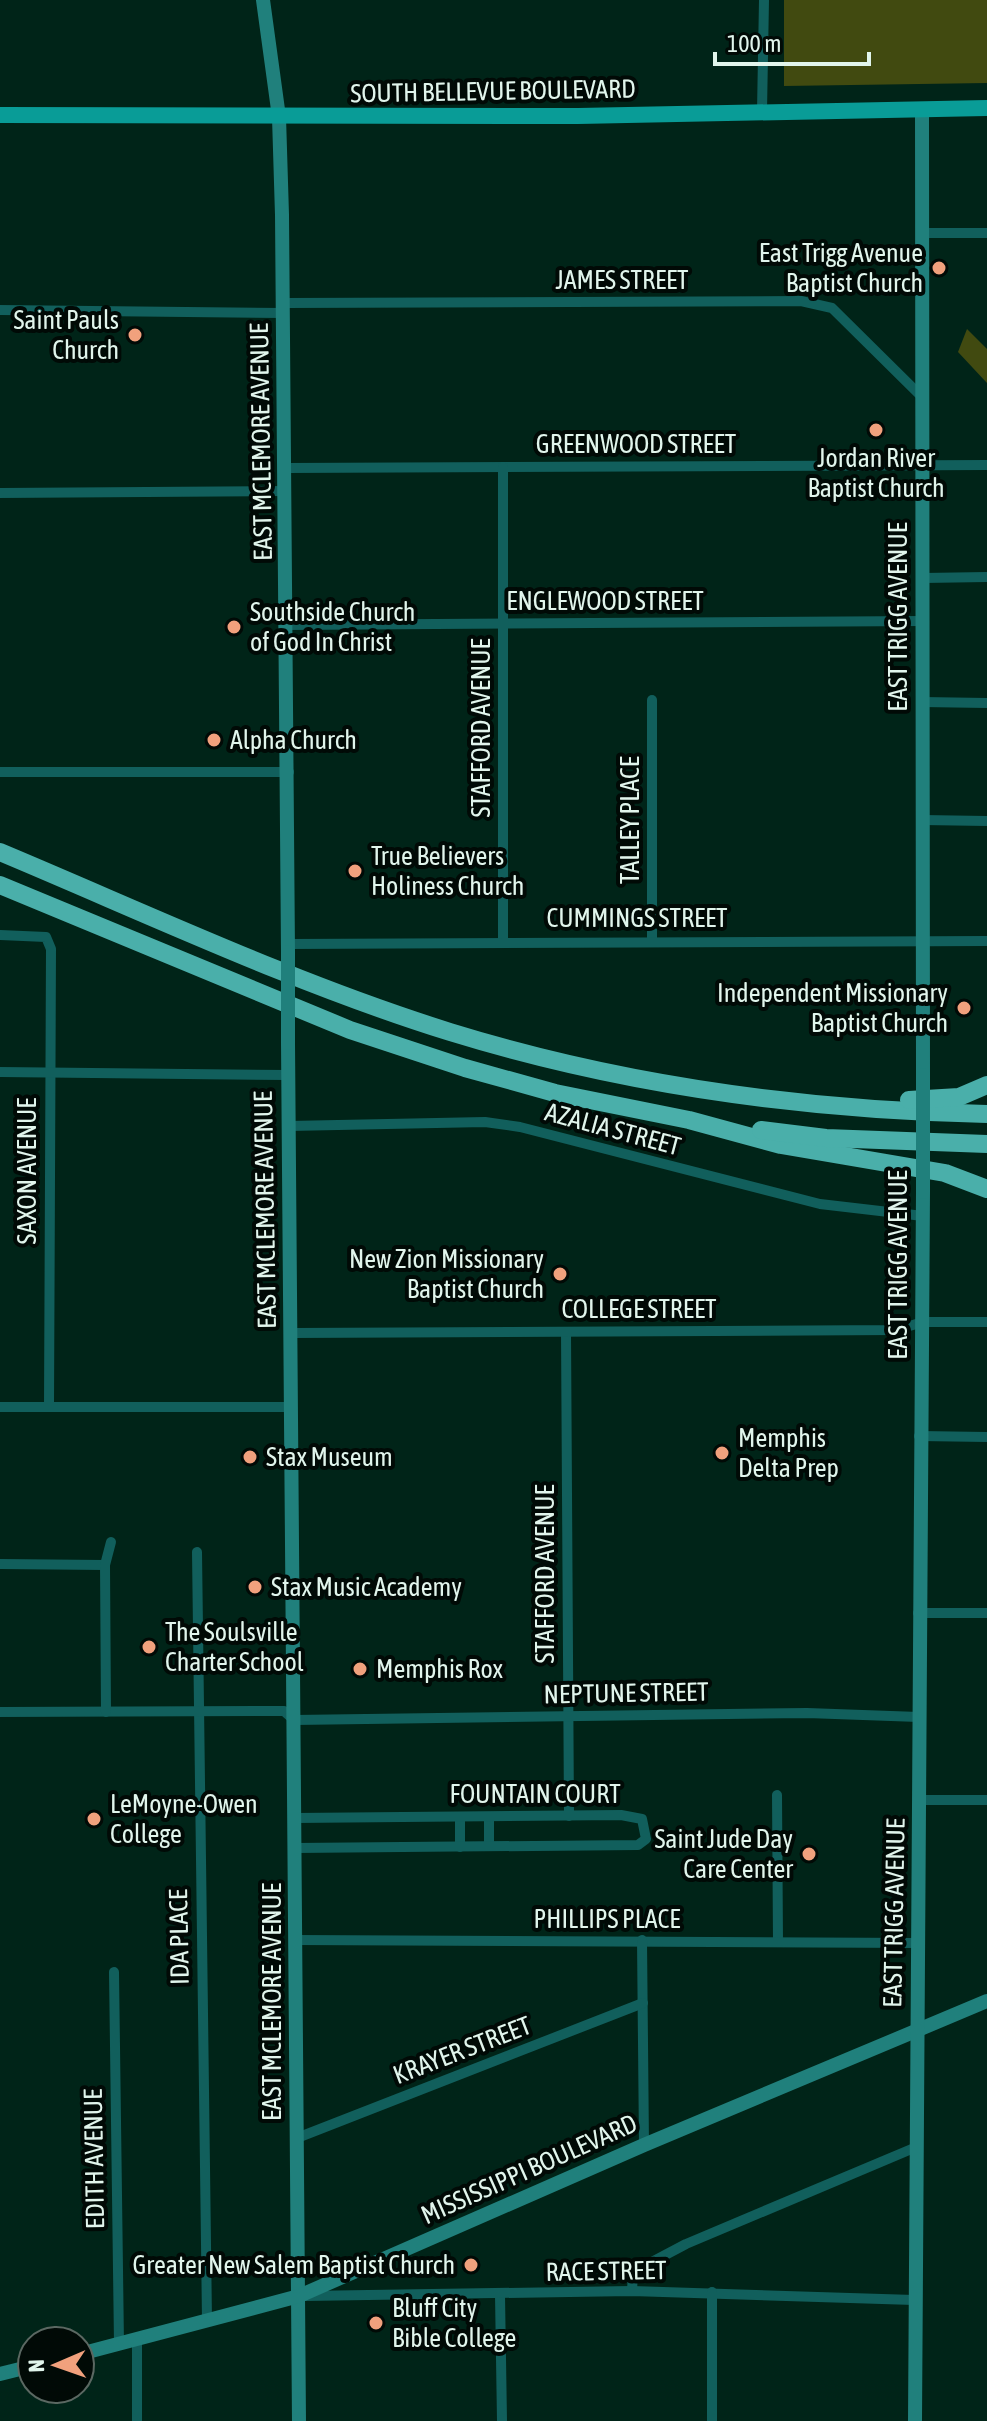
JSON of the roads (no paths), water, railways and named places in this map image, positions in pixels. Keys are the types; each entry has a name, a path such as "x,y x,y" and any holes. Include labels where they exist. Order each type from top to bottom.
{"highway":[{"path":"0,852 359,1000 476,1039 671,1087 743,1098 863,1109 987,1114"},
{"path":"0,885 381,1041 526,1086 698,1122 781,1145 945,1173 987,1189"},
{"path":"863,1109 904,1101 959,1097 987,1085"},
{"path":"698,1122 826,1138 987,1144"}],"main road":[{"name":"EAST MCLEMORE AVENUE","path":"263,0 279,117 284,308 299,2421"},
{"name":"SOUTH BELLEVUE BOULEVARD","path":"0,115 279,117 987,108"},
{"name":"EAST TRIGG AVENUE","path":"915,2421 919,1436 923,1322 922,110"},
{"name":"MISSISSIPPI BOULEVARD","path":"96,2350 299,2296 644,2145 987,2001"}],"street":[{"path":"762,111 764,0"},
{"path":"921,233 987,233"},
{"name":"JAMES STREET","path":"0,310 801,301 832,308 922,397"},
{"name":"GREENWOOD STREET","path":"286,468 987,465"},
{"name":"STAFFORD AVENUE","path":"503,467 503,941"},
{"path":"0,493 286,491"},
{"path":"923,578 987,577"},
{"name":"ENGLEWOOD STREET","path":"287,625 923,621"},
{"name":"TALLEY PLACE","path":"652,700 652,940"},
{"path":"922,702 987,703"},
{"path":"0,772 289,772"},
{"path":"922,820 987,821"},
{"name":"SAXON AVENUE","path":"0,935 46,937 51,949 49,1407"},
{"name":"CUMMINGS STREET","path":"288,948 503,941 987,941"},
{"path":"0,1072 288,1075"},
{"name":"AZALIA STREET","path":"289,1126 485,1122 520,1127 820,1204 923,1216"},
{"name":"COLLEGE STREET","path":"291,1333 896,1330 923,1322 987,1322"},
{"name":"STAFFORD AVENUE","path":"566,1332 569,1816"},
{"path":"0,1407 291,1407"},
{"path":"919,1436 987,1437"},
{"path":"106,1712 105,1565 111,1542"},
{"name":"IDA PLACE","path":"197,1552 207,2321"},
{"path":"0,1564 105,1565"},
{"path":"918,1613 987,1613"},
{"name":"NEPTUNE STREET","path":"0,1712 284,1711 294,1720 807,1713 919,1717"},
{"path":"777,1795 778,1942"},
{"path":"919,1800 987,1800"},
{"name":"FOUNTAIN COURT","path":"295,1818 635,1816 642,1819 646,1839 638,1845 295,1848"},
{"path":"460,1817 460,1847"},
{"path":"489,1817 489,1846"},
{"name":"PHILLIPS PLACE","path":"295,1940 919,1943"},
{"path":"642,1940 644,2145"},
{"name":"EDITH AVENUE","path":"114,1972 119,2344"},
{"name":"KRAYER STREET","path":"297,2138 643,2003"},
{"path":"632,2291 633,2272 686,2244 914,2148"},
{"name":"RACE STREET","path":"299,2296 632,2291 914,2300"},
{"path":"712,2292 712,2421"},
{"path":"500,2295 502,2421"},
{"path":"137,2340 137,2421"}],"place":[{"name":"East Trigg Avenue Baptist Church","path":"939,268"},
{"name":"Saint Pauls Church","path":"135,335"},
{"name":"Jordan River Baptist Church","path":"876,430"},
{"name":"Southside Church of God In Christ","path":"234,627"},
{"name":"Alpha Church","path":"214,740"},
{"name":"True Believers Holiness Church","path":"355,871"},
{"name":"Independent Missionary Baptist Church","path":"964,1008"},
{"name":"New Zion Missionary Baptist Church","path":"560,1274"},
{"name":"Memphis Delta Prep","path":"722,1453"},
{"name":"Stax Museum","path":"250,1457"},
{"name":"Stax Music Academy","path":"255,1587"},
{"name":"The Soulsville Charter School","path":"149,1647"},
{"name":"Memphis Rox","path":"360,1669"},
{"name":"LeMoyne-Owen College","path":"94,1819"},
{"name":"Saint Jude Day Care Center","path":"809,1854"},
{"name":"Greater New Salem Baptist Church","path":"471,2265"},
{"name":"Bluff City Bible College","path":"376,2323"}]}
